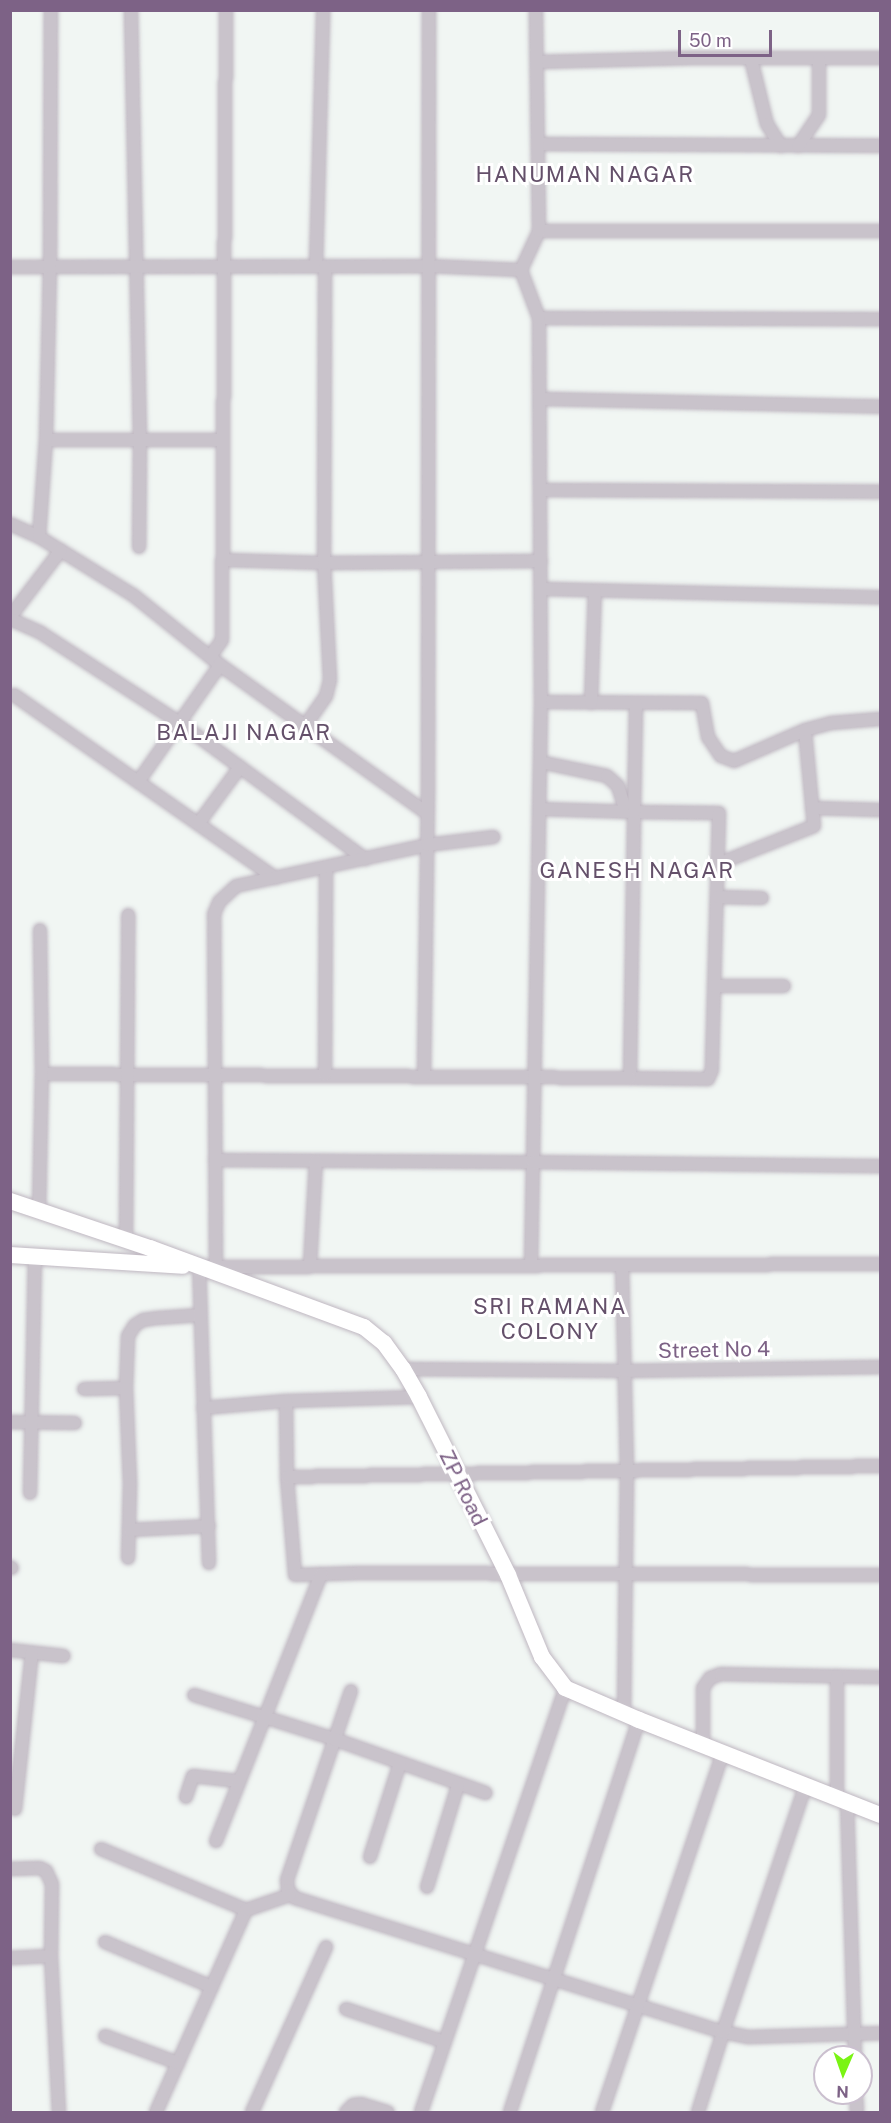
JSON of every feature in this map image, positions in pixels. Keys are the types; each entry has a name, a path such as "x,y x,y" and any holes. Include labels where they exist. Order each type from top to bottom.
{"street":[{"path":"39,537 46,440 50,267 51,10"},
{"path":"131,10 140,442 139,547"},
{"path":"138,782 180,723 215,661 222,640 226,10"},
{"path":"305,726 326,696 330,680 324,563 320,267 323,10"},
{"path":"424,1076 429,561 429,10"},
{"path":"531,1264 541,702 541,490 539,318 521,270 539,231 536,10"},
{"path":"537,62 880,58"},
{"path":"751,59 767,124 781,146"},
{"path":"798,146 819,115 819,59"},
{"path":"538,144 880,146"},
{"path":"539,231 880,231"},
{"path":"10,267 428,266 521,270"},
{"path":"539,318 880,319"},
{"path":"540,399 880,406"},
{"path":"46,440 140,442 222,440"},
{"path":"541,490 880,492"},
{"path":"10,524 39,537 133,595 215,661 427,813"},
{"path":"61,550 10,618 41,633 180,723 365,859"},
{"path":"224,560 324,563 541,561"},
{"path":"541,589 880,597"},
{"path":"591,703 595,591"},
{"path":"14,695 275,878"},
{"path":"541,702 702,703 708,737 721,756 734,761 805,730 831,723 880,719"},
{"path":"630,1078 630,812 636,704"},
{"path":"718,864 814,826 805,730"},
{"path":"540,762 606,776 618,786 630,812"},
{"path":"198,824 240,767"},
{"path":"42,1074 708,1079 712,1070 719,813 539,808"},
{"path":"812,808 880,810"},
{"path":"216,1266 214,914 219,902 236,886 427,845 494,837"},
{"path":"325,1075 326,867"},
{"path":"718,897 762,898"},
{"path":"126,1241 129,1074 128,915"},
{"path":"39,1212 42,1074 40,930"},
{"path":"714,986 784,986"},
{"path":"215,1160 880,1166"},
{"path":"310,1265 316,1161"},
{"name":"ZP Road","path":"10,1201 364,1327 384,1344 403,1369 419,1397 508,1575 542,1657 565,1688"},
{"path":"10,1256 199,1267 880,1264"},
{"path":"30,1493 35,1256"},
{"path":"622,1265 627,1470 624,1713"},
{"path":"199,1267 209,1563"},
{"path":"128,1558 130,1530 126,1388 128,1336 135,1325 143,1320 200,1315"},
{"name":"Street No 4","path":"403,1369 625,1371 880,1367"},
{"path":"84,1389 126,1388"},
{"path":"203,1408 286,1401 419,1397"},
{"path":"286,1401 286,1477 295,1575 626,1573 880,1575"},
{"path":"10,1422 75,1423"},
{"path":"286,1477 880,1466"},
{"path":"130,1530 209,1526"},
{"path":"216,1841 262,1717 321,1574"},
{"path":"10,1650 64,1656"},
{"path":"15,1809 32,1653"},
{"path":"703,1744 704,1688 710,1678 721,1674 880,1677"},
{"path":"837,1676 854,2045"},
{"path":"421,2112 565,1688 639,1720 807,1784 880,1815"},
{"path":"290,1895 286,1880 351,1691"},
{"path":"194,1695 334,1739 458,1785 486,1793"},
{"path":"510,2112 639,1720"},
{"path":"602,2112 723,1752"},
{"path":"369,1857 400,1763"},
{"path":"186,1797 193,1776 238,1781"},
{"path":"698,2112 807,1784"},
{"path":"427,1887 458,1785"},
{"path":"101,1849 246,1910 290,1895 723,2032 748,2037 880,2033"},
{"path":"10,1869 40,1868 50,1877 51,1956 59,2112"},
{"path":"156,2112 246,1910"},
{"path":"105,1942 212,1987"},
{"path":"252,2112 326,1947"},
{"path":"10,1958 51,1956"},
{"path":"346,2009 445,2042"},
{"path":"105,2036 178,2063"},
{"path":"346,2112 353,2105 361,2104 388,2112"}],"district":[{"name":"HANUMAN NAGAR","path":"585,175"},
{"name":"BALAJI NAGAR","path":"244,733"},
{"name":"GANESH NAGAR","path":"637,871"},
{"name":"SRI RAMANA COLONY","path":"550,1318"}]}
